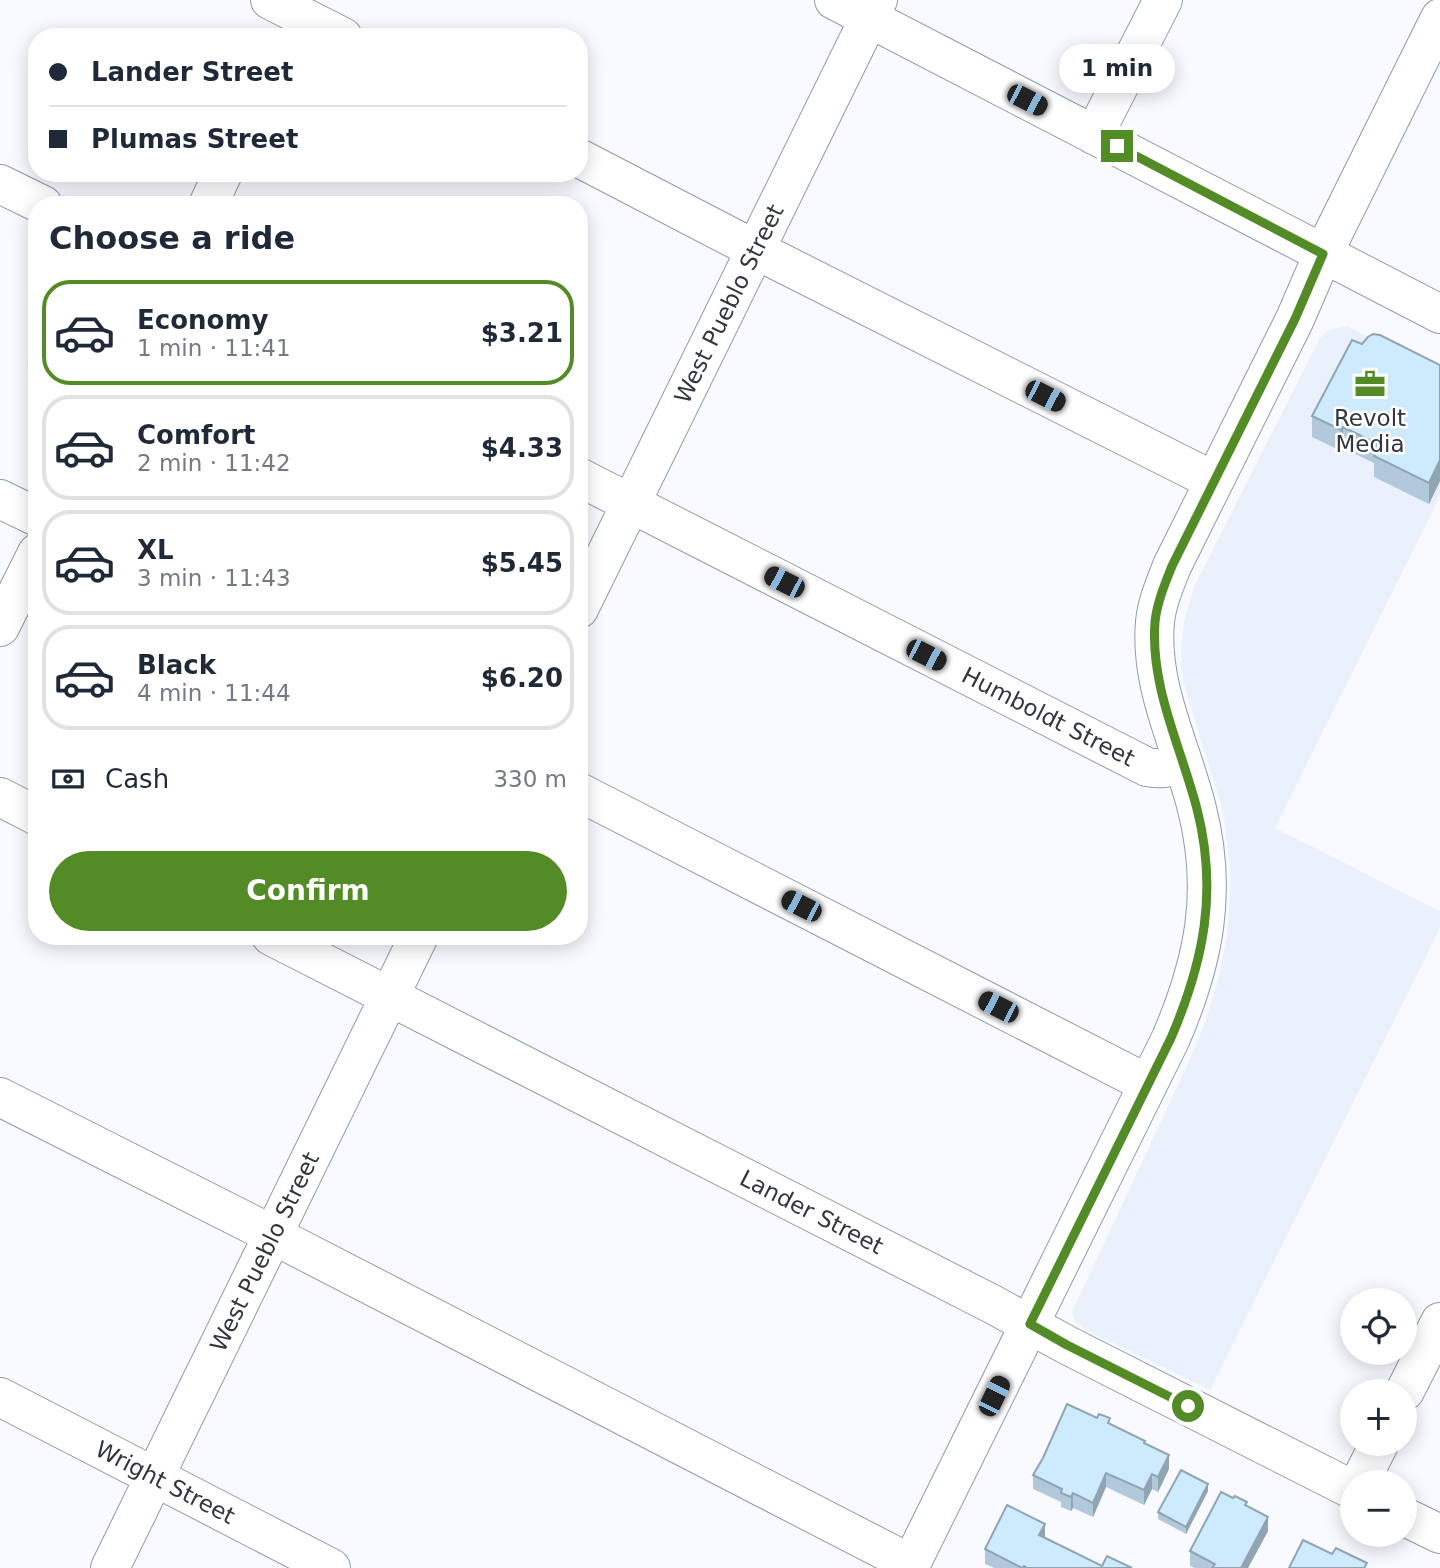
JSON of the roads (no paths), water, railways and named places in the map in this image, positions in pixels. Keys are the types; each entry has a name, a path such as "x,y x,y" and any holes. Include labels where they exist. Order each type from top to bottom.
{"street":[{"path":"834,0 874,9 1094,135 1440,314"},
{"path":"1094,135 1163,0"},
{"name":"West Pueblo Street","path":"588,591 874,9"},
{"path":"292,13 324,28"},
{"path":"0,1097 273,1235 910,1566 1186,1003 1200,957 1206,917 1207,880 1197,809 1159,683 1155,621 1160,596 1172,566 1295,319 1323,254 1440,18"},
{"path":"588,163 1214,481"},
{"path":"0,184 28,198"},
{"name":"Humboldt Street","path":"588,482 1147,767 1156,769 1183,764"},
{"path":"0,499 28,513"},
{"path":"0,627 28,571"},
{"path":"0,797 28,811"},
{"path":"588,797 1148,1084"},
{"name":"Lander Street","path":"288,945 1340,1483"},
{"name":"West Pueblo Street","path":"110,1568 415,945"},
{"path":"1411,1379 1440,1322"},
{"name":"Wright Street","path":"0,1397 331,1568"},
{"path":"1417,1523 1440,1534"}],"place":[{"name":"Revolt Media","path":"1370,384"}]}
